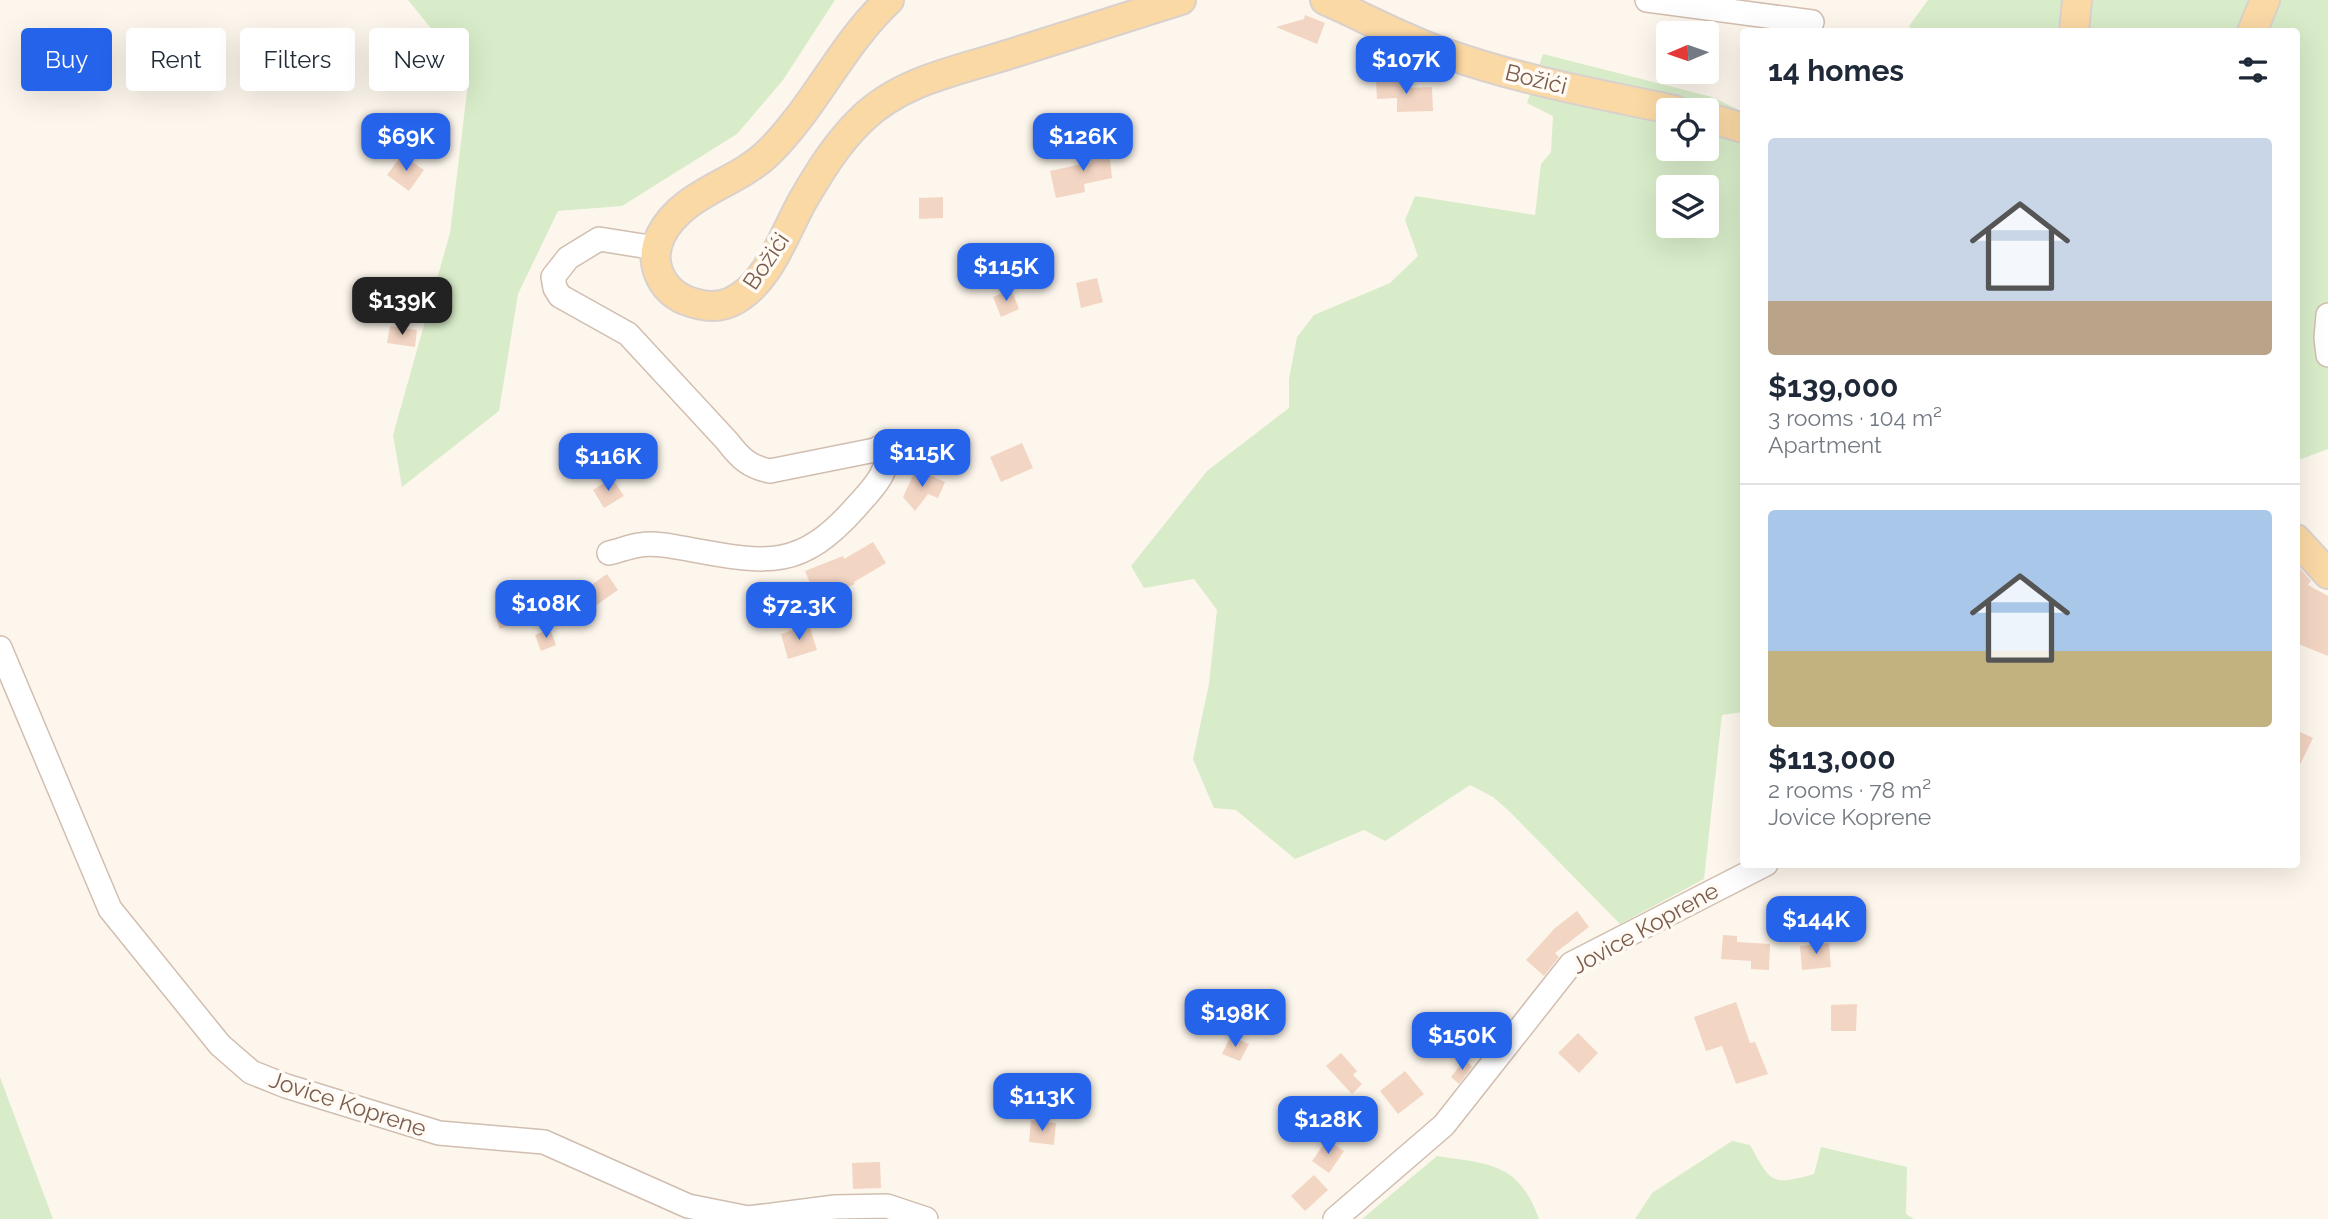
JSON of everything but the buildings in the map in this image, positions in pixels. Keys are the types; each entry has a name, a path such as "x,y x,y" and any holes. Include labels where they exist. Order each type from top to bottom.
{"main road":[{"path":"656,248 667,225 684,206 741,174 768,153 796,120 854,39 889,0"},
{"name":"Božići","path":"656,248 660,279 674,294 690,302 711,307 732,302 746,293 767,266 835,150 860,121 888,98 940,75 1181,0"},
{"name":"Božići","path":"1325,0 1424,46 1467,61 1527,78 1656,106"},
{"path":"2074,28 2077,0"},
{"path":"2254,28 2264,0"},
{"path":"1719,121 1740,127"},
{"path":"2300,543 2328,574"}],"street":[{"path":"1647,0 1812,22"},
{"path":"609,554 641,544 747,559 788,556 808,549 833,533 881,480 889,457 888,443 875,450 770,471 741,460 727,440 651,362 628,334 599,316 572,305 555,288 553,277 561,264 599,239 656,248"},
{"path":"2328,315 2328,355"},
{"name":"Jovice Koprene","path":"0,648 110,909 220,1045 251,1072 286,1086 439,1133 544,1142 688,1206 748,1218 835,1207 887,1206 926,1219"},
{"name":"Jovice Koprene","path":"1335,1219 1444,1125 1571,964 1758,868"}],"green space":[{"path":"408,0 835,0 783,80 737,134 622,206 558,211 518,294 499,411 402,487 393,435 450,233 469,91 469,28 431,28"},
{"path":"1928,0 2328,0 2328,449 2300,460 2300,28 1909,26"},
{"path":"1543,54 1714,98 1656,98 1656,161 1719,161 1719,100 1740,111 1740,712 1722,715 1704,879 1620,924 1509,811 1493,797 1470,785 1385,841 1364,830 1295,859 1236,810 1214,808 1193,759 1209,684 1217,610 1194,579 1144,588 1131,566 1207,471 1289,408 1289,379 1297,337 1314,315 1390,283 1418,256 1405,220 1415,196 1535,215 1541,164 1551,152 1553,116 1527,103"},
{"path":"0,1077 53,1219 0,1219"},
{"path":"1732,1141 1750,1145 1768,1174 1780,1180 1814,1174 1821,1147 1907,1167 1906,1214 1914,1219 1635,1219 1652,1193"},
{"path":"1437,1156 1487,1165 1512,1177 1531,1201 1539,1219 1362,1219"}]}
